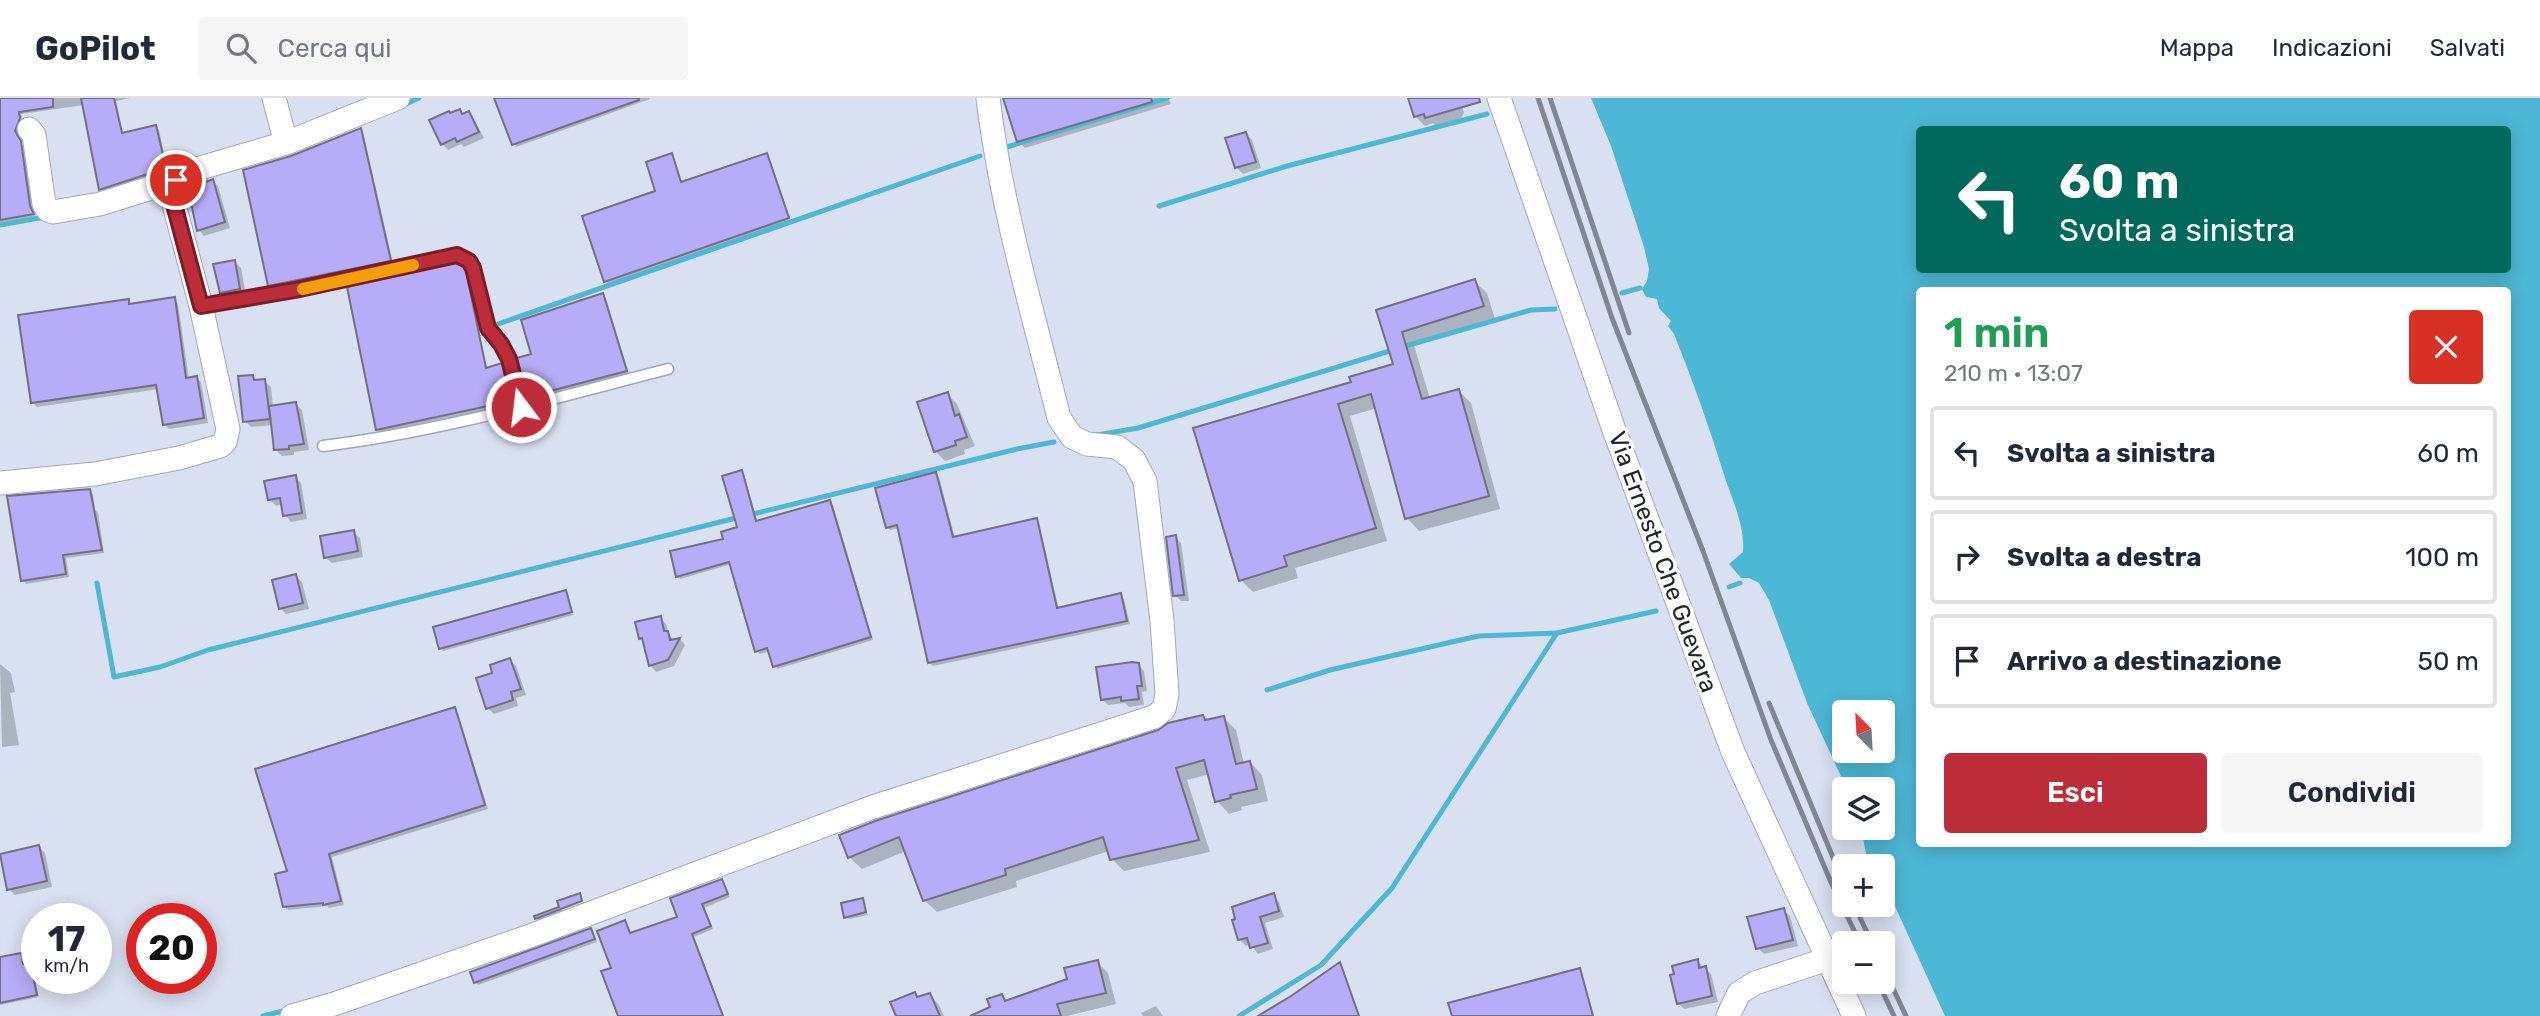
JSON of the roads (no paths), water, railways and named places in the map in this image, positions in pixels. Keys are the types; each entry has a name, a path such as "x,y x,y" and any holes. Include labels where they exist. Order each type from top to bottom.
{"street":[{"path":"274,98 285,143"},
{"path":"29,129 34,135 44,204 53,212 100,204 176,180 197,169 285,143 398,98"},
{"path":"292,1016 530,936 873,807 1154,717 1164,709 1167,694 1163,633 1145,481 1134,460 1117,447 1087,444 1072,437 1059,418 1010,223 995,155 988,98"},
{"name":"Via Ernesto Che Guevara","path":"1499,98 1613,427 1733,752 1854,1016"},
{"path":"0,483 95,474 179,458 213,449 225,442 228,429 201,306 172,197 176,180"},
{"path":"1728,1016 1739,993 1755,983 1828,959"}],"lane":[{"path":"201,306 295,290 457,255 469,261 473,268 488,328 509,359 521,407"},
{"path":"323,446 392,436 521,407 668,369"}],"water":[{"path":"1591,98 2540,98 2540,1016 1945,1016 1895,906 1895,854 1866,854 1863,840 1895,840 1895,777 1841,777 1835,763 1895,763 1895,700 1832,700 1832,757 1807,703 1769,600 1759,583 1749,578 1741,578 1729,564 1743,552 1738,514 1695,387 1674,334 1668,326 1671,321 1659,308 1657,299 1646,297 1642,289 1649,269 1611,146"}],"waterway":[{"path":"404,105 419,98"},
{"path":"1007,147 1167,98"},
{"path":"1159,206 1287,166 1487,114"},
{"path":"498,324 980,156"},
{"path":"0,225 45,217"},
{"path":"1622,293 1640,288"},
{"path":"1402,347 1531,310 1555,309"},
{"path":"1097,435 1138,428 1393,350"},
{"path":"749,515 1054,442"},
{"path":"97,583 114,677 160,667 208,650 740,517"},
{"path":"1729,587 1740,583"},
{"path":"1267,690 1330,670 1479,636 1557,633 1656,611"},
{"path":"1239,1016 1321,965 1392,888 1557,633"},
{"path":"263,1016 287,1010"}],"railway":[{"path":"1538,98 1612,318 1703,551 1771,740 1854,931"},
{"path":"1550,98 1629,333"},
{"path":"1769,703 1832,855"},
{"path":"1860,917 1866,931"},
{"path":"1895,993 1906,1016"},
{"path":"1884,994 1894,1016"}]}
